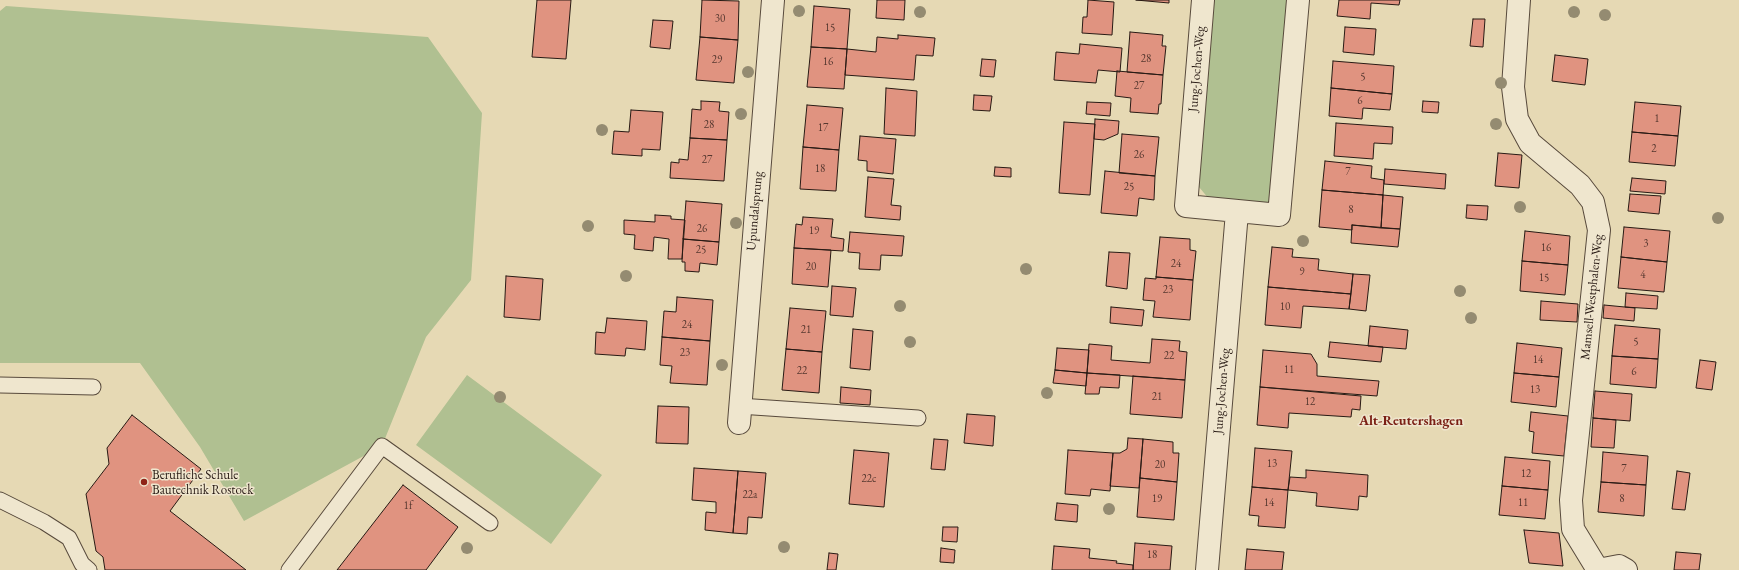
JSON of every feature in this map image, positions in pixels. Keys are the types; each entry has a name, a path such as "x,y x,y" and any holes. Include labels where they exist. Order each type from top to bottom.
{"street":[{"name":"Upundalsprung","path":"739,414 773,0"},
{"name":"Jung-Jochen-Weg","path":"1203,0 1186,206 1279,215 1298,0"},
{"name":"Mamsell-Westphalen-Weg","path":"1519,0 1513,87 1518,119 1530,143 1580,185 1593,202 1599,230 1571,500 1573,529 1598,570"},
{"name":"Jung-Jochen-Weg","path":"1207,570 1237,212"},
{"path":"1598,570 1619,566 1626,570"}],"lane":[{"path":"0,385 93,387"},
{"path":"739,414 918,418"},
{"path":"288,570 382,446 490,523"},
{"path":"0,500 44,522 68,538 82,564 89,570"}],"green space":[{"path":"1214,0 1290,0 1269,205 1209,199 1199,187"},
{"path":"6,6 428,37 482,113 471,280 426,337 382,446 244,521 200,447 140,363 0,363 0,11"},
{"path":"467,375 602,475 551,544 416,445"}],"building":[{"path":"537,0 571,0 566,59 532,57"},
{"path":"702,0 739,1 738,40 700,37"},
{"path":"877,0 905,0 904,20 876,18"},
{"path":"1088,0 1114,2 1112,35 1082,33 1083,17 1087,17"},
{"path":"1136,0 1169,0 1169,3"},
{"path":"1339,0 1400,0 1399,5 1371,3 1370,19 1337,16"},
{"path":"814,6 850,9 847,49 811,47"},
{"path":"1473,19 1485,19 1483,47 1470,46"},
{"path":"653,20 673,21 670,49 650,47"},
{"path":"1345,27 1376,29 1374,55 1343,52"},
{"path":"1130,32 1163,35 1162,46 1166,46 1163,75 1127,72"},
{"path":"898,35 935,38 933,56 916,55 914,80 845,75 847,49 876,52 877,37 898,39"},
{"path":"700,37 738,40 734,83 696,80"},
{"path":"1080,44 1122,48 1120,72 1098,70 1096,83 1054,80 1056,52 1079,54"},
{"path":"811,47 847,49 844,89 807,87"},
{"path":"1555,55 1588,59 1585,85 1552,81"},
{"path":"982,59 996,60 994,77 980,76"},
{"path":"1333,61 1394,66 1392,94 1331,88"},
{"path":"1117,71 1163,75 1161,104 1159,104 1158,114 1130,112 1131,98 1115,96"},
{"path":"886,88 917,91 915,136 884,134"},
{"path":"1331,88 1392,94 1390,110 1363,108 1362,119 1329,116"},
{"path":"974,95 992,96 990,111 973,110"},
{"path":"701,101 720,102 719,111 729,112 727,140 690,138 692,109 701,110"},
{"path":"1423,101 1439,102 1438,113 1422,112"},
{"path":"1087,102 1111,103 1110,116 1086,114"},
{"path":"1635,102 1681,106 1678,136 1632,132"},
{"path":"807,105 843,108 839,150 803,147"},
{"path":"631,110 663,112 660,150 642,149 642,156 612,154 614,131 629,132"},
{"path":"1095,119 1119,121 1118,134 1104,140 1094,139"},
{"path":"1064,122 1095,124 1090,195 1059,193"},
{"path":"1336,123 1393,127 1392,144 1374,143 1373,159 1334,156"},
{"path":"1632,132 1678,136 1675,166 1629,162"},
{"path":"1122,134 1159,137 1155,176 1119,173"},
{"path":"860,136 896,139 893,174 867,171 867,161 858,160"},
{"path":"690,138 727,140 724,181 670,178 671,162 679,163 679,159 688,160"},
{"path":"803,147 839,150 836,191 800,189"},
{"path":"1498,153 1522,155 1519,188 1495,186"},
{"path":"1325,161 1372,166 1371,178 1384,180 1383,195 1322,190"},
{"path":"995,167 1011,168 1011,177 994,176"},
{"path":"1385,169 1446,174 1445,189 1384,184"},
{"path":"1105,171 1155,176 1154,200 1139,198 1137,216 1101,213"},
{"path":"868,177 894,179 891,205 901,206 900,220 865,217"},
{"path":"1632,178 1666,181 1665,194 1630,191"},
{"path":"1322,190 1383,195 1381,228 1352,225 1352,230 1319,227"},
{"path":"1630,194 1661,196 1659,214 1628,211"},
{"path":"1383,195 1403,197 1400,229 1381,228"},
{"path":"686,201 722,204 719,242 683,239"},
{"path":"1467,205 1488,206 1487,220 1466,218"},
{"path":"655,215 671,216 671,219 685,220 682,259 668,259 669,239 654,237 653,251 634,249 635,235 624,234 624,220 655,222"},
{"path":"803,217 833,219 831,237 844,239 843,251 794,248 796,224 802,225"},
{"path":"1352,225 1400,229 1398,247 1351,243"},
{"path":"1624,227 1670,231 1667,262 1621,257"},
{"path":"1525,231 1570,236 1568,265 1522,261"},
{"path":"850,232 904,236 902,256 881,255 880,270 859,269 860,253 848,252"},
{"path":"1160,237 1190,239 1190,250 1196,251 1193,280 1156,277"},
{"path":"683,239 719,242 717,265 700,263 699,272 685,271 685,262 682,262"},
{"path":"1272,247 1293,249 1292,257 1319,259 1318,270 1353,274 1351,294 1268,287"},
{"path":"794,248 831,250 828,287 792,284"},
{"path":"1109,252 1130,253 1127,289 1106,286"},
{"path":"1621,257 1667,262 1664,292 1618,288"},
{"path":"1522,261 1568,265 1565,295 1520,291"},
{"path":"1353,274 1370,275 1366,311 1349,309"},
{"path":"506,276 543,279 540,320 504,317"},
{"path":"1156,277 1193,280 1190,320 1153,317 1155,301 1143,300 1145,278 1156,279"},
{"path":"832,286 856,288 853,317 830,315"},
{"path":"1268,287 1351,294 1349,309 1303,306 1301,328 1265,325"},
{"path":"1626,293 1658,296 1657,309 1625,307"},
{"path":"677,297 713,300 710,341 662,337 664,311 676,312"},
{"path":"1541,301 1578,304 1577,322 1540,320"},
{"path":"1604,305 1635,308 1634,321 1603,318"},
{"path":"1111,307 1144,310 1142,326 1110,323"},
{"path":"790,308 826,311 822,352 786,349"},
{"path":"607,318 647,321 645,350 626,348 625,356 595,354 596,332 605,333"},
{"path":"1615,325 1660,329 1658,359 1612,356"},
{"path":"1370,326 1408,330 1406,349 1368,346"},
{"path":"853,329 873,331 870,370 850,368"},
{"path":"662,337 710,341 707,385 670,383 672,366 660,365"},
{"path":"1152,339 1180,341 1179,351 1187,352 1185,380 1087,373 1089,344 1112,346 1111,360 1150,363"},
{"path":"1330,342 1383,347 1381,362 1328,357"},
{"path":"1517,343 1562,348 1559,377 1514,373"},
{"path":"1057,348 1089,350 1087,373 1055,370"},
{"path":"786,349 822,352 819,393 782,390"},
{"path":"1263,350 1311,354 1317,364 1317,376 1379,381 1377,396 1260,387"},
{"path":"1612,356 1658,359 1656,388 1610,384"},
{"path":"1700,360 1716,362 1712,390 1696,388"},
{"path":"1055,370 1087,373 1086,386 1053,383"},
{"path":"1087,373 1120,375 1119,388 1100,387 1099,394 1085,394"},
{"path":"1514,373 1559,377 1556,407 1511,402"},
{"path":"1133,376 1185,380 1182,418 1130,414"},
{"path":"841,387 871,390 870,405 840,403"},
{"path":"1260,387 1361,396 1360,410 1352,409 1351,417 1289,413 1288,428 1257,425"},
{"path":"1595,391 1632,394 1630,421 1593,418"},
{"path":"658,406 689,407 688,444 656,443"},
{"path":"1531,412 1568,416 1564,456 1532,453 1534,432 1529,431"},
{"path":"967,414 995,416 993,446 964,443"},
{"name":"Berufliche Schule Bautechnik Rostock","path":"132,415 201,469 170,511 246,570 105,570 103,557 96,551 86,494 109,464 107,448"},
{"path":"1593,418 1616,420 1614,448 1591,447"},
{"path":"1128,438 1143,439 1139,488 1110,486 1113,453 1120,453 1127,449"},
{"path":"934,439 948,440 945,470 931,469"},
{"path":"1143,439 1173,442 1173,453 1179,453 1177,482 1140,478"},
{"path":"1255,448 1292,451 1288,490 1252,487"},
{"path":"854,450 889,453 884,507 849,504"},
{"path":"1068,450 1113,453 1110,491 1091,489 1090,496 1065,494"},
{"path":"1603,452 1648,456 1646,485 1601,482"},
{"path":"1505,457 1550,461 1548,490 1502,486"},
{"path":"694,468 738,471 733,533 705,530 706,512 716,513 716,502 692,500"},
{"path":"1306,470 1368,475 1367,497 1359,496 1358,510 1316,506 1317,493 1288,490 1290,477 1306,478"},
{"path":"738,471 766,473 762,518 748,517 747,534 733,533"},
{"path":"1677,471 1690,473 1685,510 1672,509"},
{"path":"1140,478 1177,482 1174,520 1137,517"},
{"path":"1601,482 1646,485 1644,516 1598,512"},
{"path":"403,485 458,527 426,570 337,570"},
{"path":"1502,486 1548,490 1545,519 1499,515"},
{"path":"1252,487 1288,490 1285,528 1258,526 1259,516 1249,515"},
{"path":"1057,503 1078,505 1077,522 1055,520"},
{"path":"943,527 958,527 957,542 942,541"},
{"path":"1524,530 1559,533 1563,566 1529,563"},
{"path":"1135,543 1172,546 1170,570 1133,570"},
{"path":"1054,546 1090,549 1089,558 1117,561 1116,563 1133,565 1133,570 1052,570"},
{"path":"941,548 955,550 954,563 940,562"},
{"path":"1247,549 1284,552 1282,570 1245,570"},
{"path":"1676,552 1701,554 1699,570 1674,570"},
{"path":"829,553 838,554 836,570 827,570"}],"place":[{"name":"Berufliche Schule Bautechnik Rostock","path":"144,482"}],"district":[{"name":"Alt-Reutershagen","path":"1411,421"}]}
